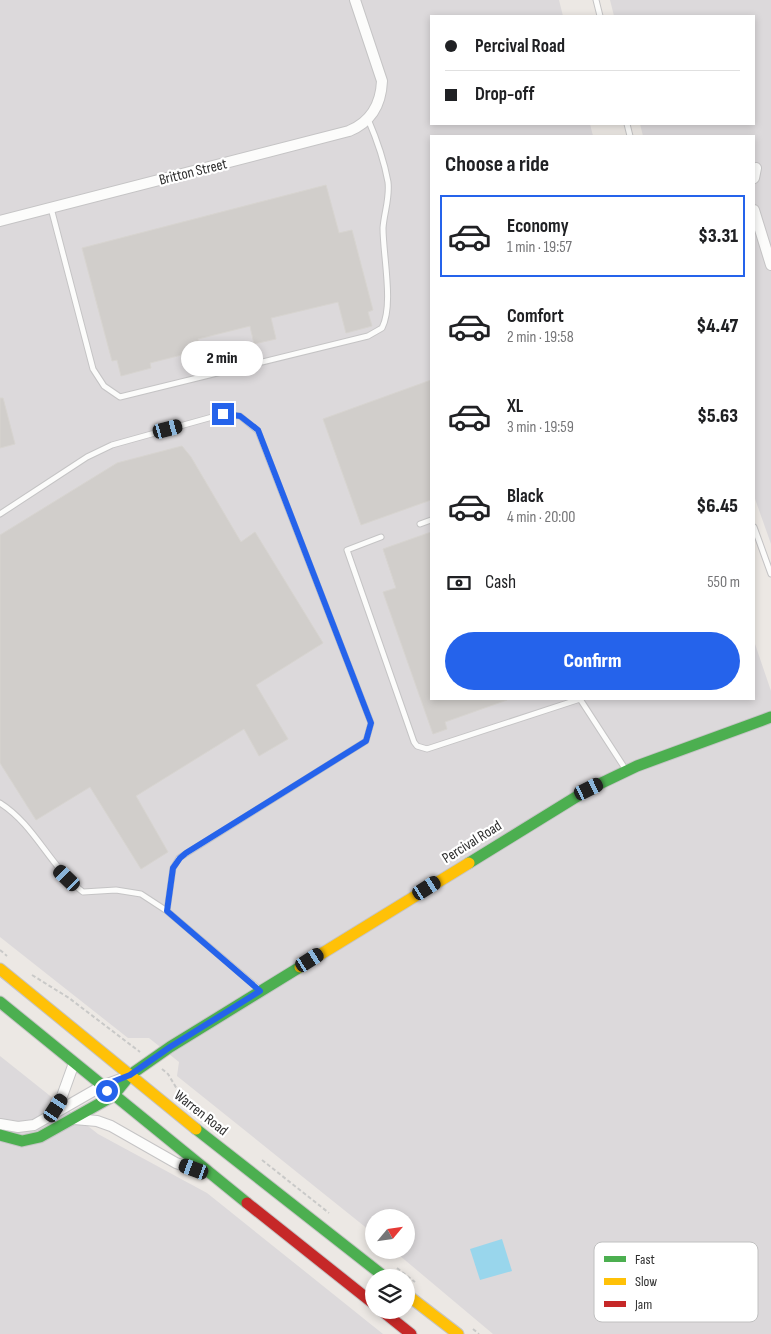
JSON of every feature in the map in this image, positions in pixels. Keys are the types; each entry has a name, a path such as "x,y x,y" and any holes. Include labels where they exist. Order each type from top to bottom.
{"main road":[{"name":"Percival Road","path":"0,1135 13,1140 30,1141 40,1138 113,1096 130,1075 150,1060 589,789 627,771 703,740 771,717"},
{"name":"Warren Road","path":"0,969 375,1269"},
{"path":"0,1002 212,1176 365,1297"},
{"path":"415,1301 458,1334"},
{"path":"392,1319 411,1334"}],"street":[{"name":"Britton Street","path":"0,221 360,127 379,109 382,81 355,0"},
{"path":"755,213 771,264"},
{"path":"49,1117 61,1099 74,1063"},
{"name":"Percival Road","path":"0,1124 26,1127 49,1117 102,1086 130,1075"},
{"path":"72,1119 97,1121 111,1126 176,1163 212,1176"}],"lane":[{"path":"596,0 600,15"},
{"path":"52,208 93,369 104,386 120,397 368,336 382,328 388,300 383,226 388,193 380,150 368,119"},
{"path":"0,514 87,457 112,445 223,414 240,416 258,430 371,723 366,741 180,858 173,868 167,911"},
{"path":"420,524 430,520"},
{"path":"755,530 771,574"},
{"path":"381,537 347,550 411,732 418,746 427,749 577,700"},
{"path":"581,700 627,771"},
{"path":"0,803 8,808 25,825 58,869 83,892 131,891 141,894 167,911 260,991"}],"path":[{"path":"0,950 12,960"},
{"path":"25,971 69,998 168,1074 184,1099"},
{"path":"260,1159 336,1219"}],"shaded area":[{"path":"0,0 559,0 563,15 430,15 430,125 590,125 593,135 430,135 430,700 755,700 755,644 771,691 771,1334 493,1334 404,1259 415,1259 415,1209 365,1209 365,1227 177,1076 179,1062 149,1038 128,1038 0,937"},
{"path":"610,0 771,0 771,544 755,499 755,135 643,135 640,125 755,125 755,15 614,15"},
{"path":"0,1056 98,1134 207,1193 383,1334 0,1334"}],"water":[{"path":"502,1239 512,1271 480,1280 470,1249"}],"building":[{"path":"326,185 339,233 352,230 373,310 368,312 372,326 346,333 338,302 271,318 276,339 254,344 250,326 198,339 201,350 150,363 151,368 121,376 117,360 112,361 82,248"},
{"path":"430,380 430,500 361,525 323,419"},
{"path":"0,398 3,398 15,444 0,448"},
{"path":"182,446 191,457 241,542 255,532 323,643 256,685 288,739 259,756 244,729 136,796 168,852 141,869 90,787 36,820 0,763 0,535 117,463"},
{"path":"430,532 430,700 507,700 445,722 447,729 433,734 383,592 396,588 383,549"}],"traffic: fast":[{"path":"469,863 589,789 637,766 771,717"},
{"path":"0,1135 22,1141 40,1137 113,1096 130,1075 170,1047 300,967"},
{"path":"0,1002 247,1203"},
{"path":"196,1129 375,1269"}],"traffic: slow":[{"path":"300,967 469,863"},
{"path":"0,969 196,1129"},
{"path":"415,1301 458,1334"}],"traffic: jam":[{"path":"247,1203 365,1297"},
{"path":"392,1319 411,1334"}],"route":[{"path":"107,1091 102,1086 130,1075 170,1047 260,991 167,911 173,868 176,863 186,853 366,741 371,723 258,430 240,416 223,414"}]}
